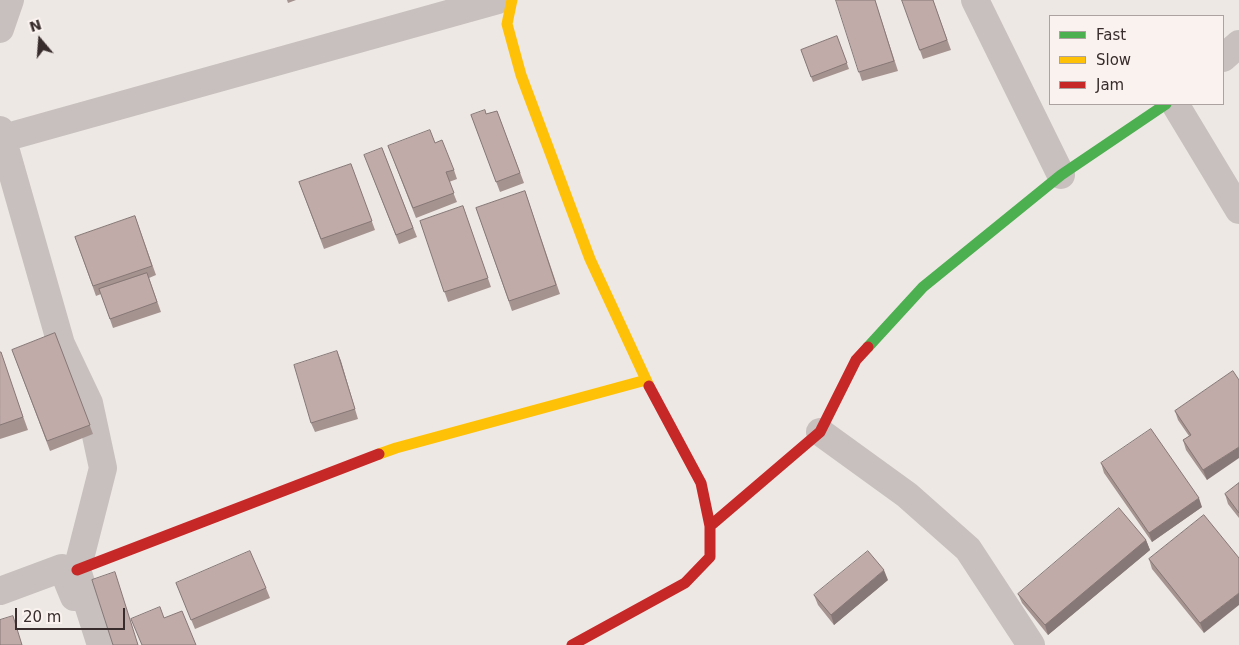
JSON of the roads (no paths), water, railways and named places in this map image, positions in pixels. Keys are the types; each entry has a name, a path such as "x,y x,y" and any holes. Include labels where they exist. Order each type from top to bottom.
{"street":[{"path":"0,29 10,0"},
{"path":"101,645 77,570 104,468 89,402 61,344 1,136 498,0"},
{"path":"512,0 507,24 521,75 590,259 646,380 701,483 710,526 710,557 686,583 572,645"},
{"path":"976,0 1061,175"},
{"path":"1224,57 1239,44"},
{"path":"710,526 820,432 856,360 923,287 1061,175 1165,105"},
{"path":"1176,105 1239,210"},
{"path":"77,570 396,448 646,380"},
{"path":"820,432 907,495 968,549 1031,645"},
{"path":"0,592 62,568 94,645"}]}
